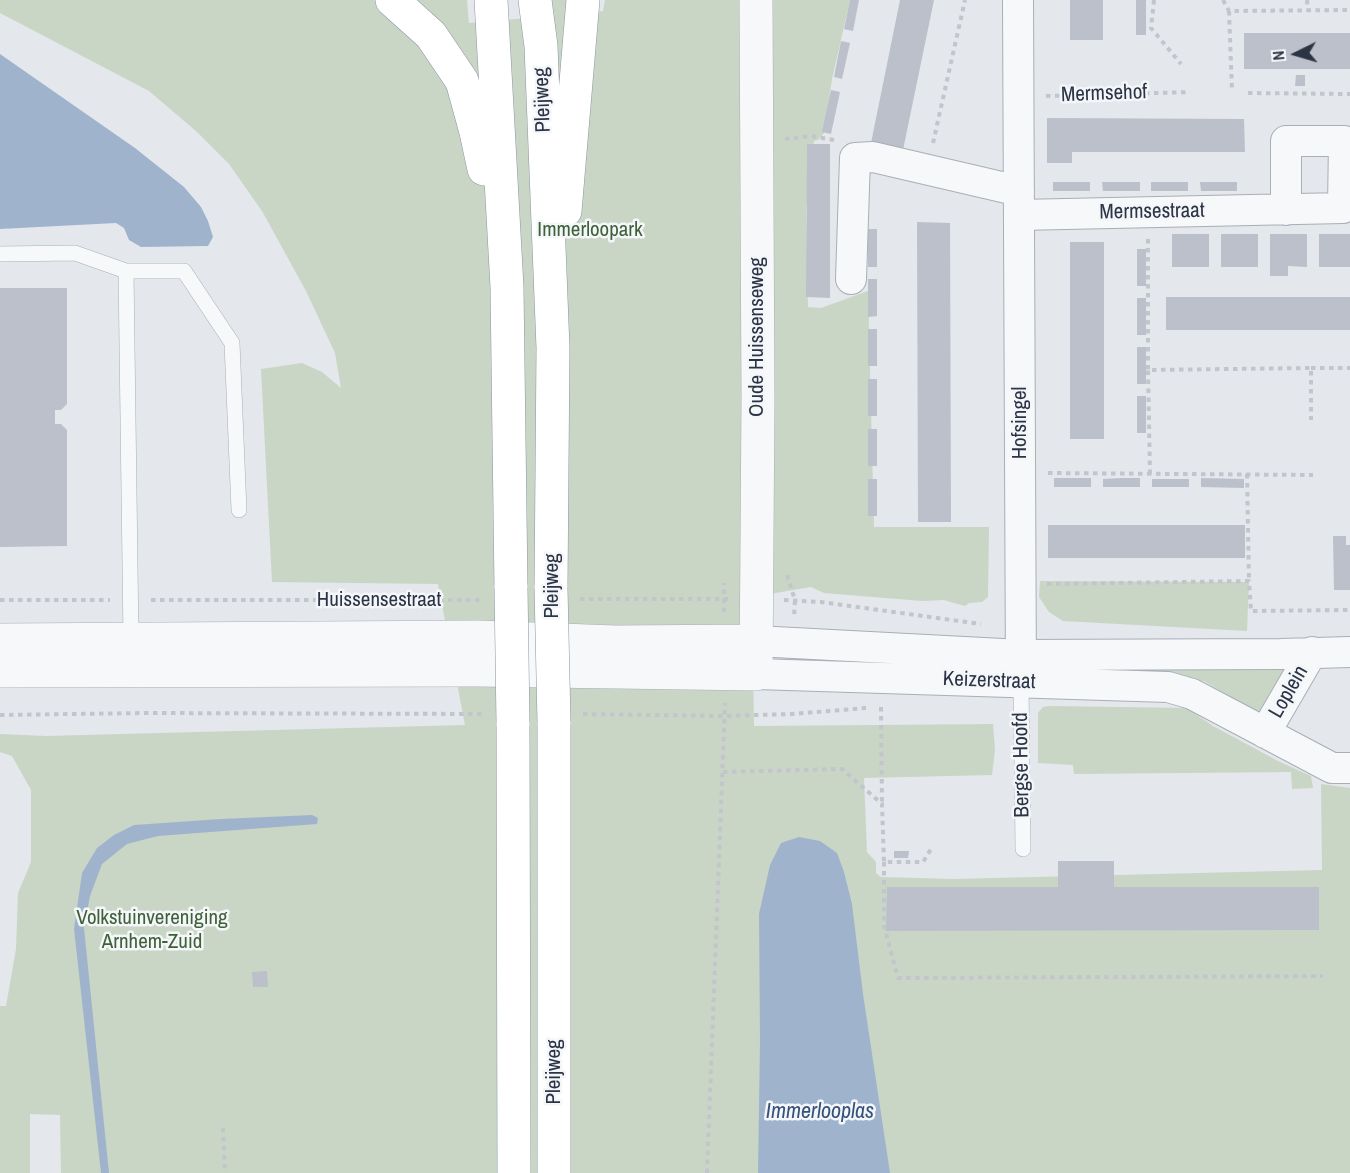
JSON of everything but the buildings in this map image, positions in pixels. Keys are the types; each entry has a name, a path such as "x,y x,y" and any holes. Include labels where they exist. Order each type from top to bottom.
{"highway":[{"path":"392,0 431,35 462,81 476,132 507,287"},
{"name":"Pleijweg","path":"491,0 507,287 499,594 514,1173"},
{"name":"Pleijweg","path":"535,0 541,46 553,348 563,718 554,1173"},
{"path":"553,348 583,0"}],"street":[{"name":"Oude Huissenseweg","path":"756,0 758,600 756,674"},
{"name":"Hofsingel","path":"1018,0 1021,668"},
{"path":"851,279 855,158 873,157 927,170 1019,203"},
{"name":"Mermsestraat","path":"1019,203 1148,212 1286,210"},
{"name":"Huissensestraat","path":"0,640 478,637 611,657"},
{"name":"Keizerstraat","path":"611,657 756,641 1021,668 1167,687 1192,694 1332,768 1350,768"},
{"name":"Loplein","path":"1265,733 1312,652"},
{"name":"Keizerstraat","path":"611,657 756,674 1021,668 1269,654 1350,652"},
{"path":"0,671 611,657"}],"lane":[{"path":"0,254 75,253 126,271 184,271 232,343 239,510"},
{"path":"126,271 131,639"},
{"name":"Bergse Hoofd","path":"1021,668 1023,849"}],"path":[{"path":"927,170 965,0"},
{"path":"1154,0 1151,28 1181,64"},
{"path":"1223,0 1229,11 1232,90"},
{"path":"1307,0 1308,10"},
{"path":"1229,11 1350,10"},
{"name":"Mermsehof","path":"1018,96 1190,92"},
{"path":"1248,93 1350,94"},
{"path":"756,143 811,136 851,143 855,158"},
{"path":"1148,212 1150,474"},
{"path":"1311,368 1311,420"},
{"path":"1148,370 1350,368"},
{"path":"1020,473 1313,475"},
{"path":"1247,474 1251,611 1350,610"},
{"path":"1021,585 1250,581"},
{"name":"Huissensestraat","path":"0,600 499,594"},
{"path":"560,594 821,602 979,622 1021,668"},
{"path":"881,707 884,926 898,978 1323,976"},
{"path":"0,715 144,713 502,718"},
{"path":"563,718 792,714"},
{"path":"707,1173 724,716"},
{"path":"723,771 842,769 882,804"},
{"path":"884,862 923,862 931,849"},
{"path":"223,1128 225,1173"}],"green space":[{"name":"Immerloopark","path":"0,0 374,0 382,5 413,0 467,0 469,23 552,16 551,0 578,0 577,13 603,11 605,0 850,0 832,79 824,133 814,141 806,211 808,307 821,308 868,291 874,527 989,527 988,597 982,602 969,603 965,606 944,600 922,601 824,593 811,587 752,597 754,726 993,724 995,750 992,775 864,778 867,852 876,862 876,873 881,877 953,879 1322,870 1321,784 1350,788 1350,1173 61,1173 60,1115 30,1114 30,1173 0,1173 0,1006 6,1006 16,949 18,893 31,862 31,790 12,756 0,752 0,734 46,736 465,725 438,584 272,582 261,369 302,363 322,372 341,388 335,353 306,291 262,211 229,164 197,132 149,91 0,13"},
{"path":"1040,581 1249,582 1247,631 1063,621 1049,612 1039,597"},
{"path":"1080,661 1284,664 1282,684 1258,713 1204,681 1162,674 1080,674"},
{"path":"1043,707 1187,708 1213,726 1311,776 1313,788 1292,789 1291,772 1074,774 1073,765 1038,763 1038,713"}],"water":[{"path":"0,54 135,148 184,187 201,207 208,221 213,237 208,246 141,247 129,240 124,228 116,223 0,229"},
{"path":"312,815 318,818 317,824 158,836 127,844 102,864 90,896 84,928 109,1173 101,1173 74,929 82,873 97,848 114,835 134,825"},
{"name":"Immerlooplas","path":"799,837 820,841 837,853 844,872 852,904 890,1173 758,1173 759,914 770,865 781,843"}],"park label":[{"name":"Volkstuinvereniging Arnhem-Zuid","path":"152,930"}]}
